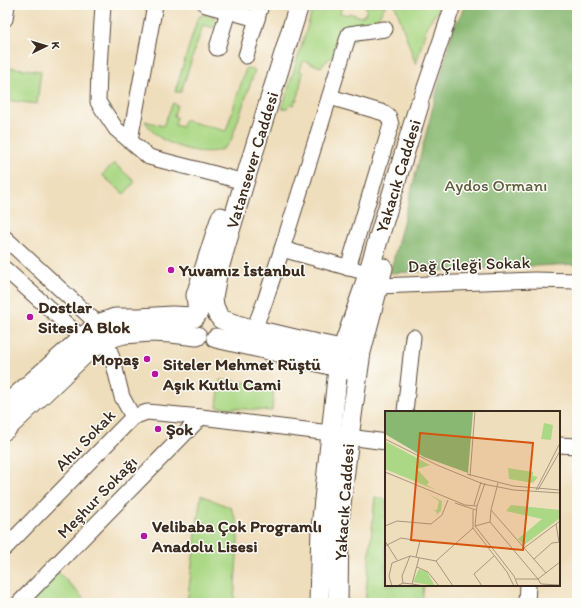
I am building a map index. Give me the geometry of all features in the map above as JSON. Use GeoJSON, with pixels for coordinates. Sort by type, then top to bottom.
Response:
{"type":"FeatureCollection","features":[{"type":"Feature","properties":{"kind":"main road","name":"Vatansever Caddesi"},"geometry":{"type":"LineString","coordinates":[[220,317],[215,309],[213,292],[238,181],[286,5]]}},
{"type":"Feature","properties":{"kind":"main road","name":"Vatansever Caddesi"},"geometry":{"type":"LineString","coordinates":[[196,315],[196,295],[238,181],[299,5]]}},
{"type":"Feature","properties":{"kind":"main road","name":"Yakacık Caddesi"},"geometry":{"type":"LineString","coordinates":[[338,603],[339,522],[349,437],[371,288],[419,105]]}},
{"type":"Feature","properties":{"kind":"main road","name":"Yakacık Caddesi"},"geometry":{"type":"LineString","coordinates":[[319,603],[321,528],[330,433],[340,358],[371,288]]}},
{"type":"Feature","properties":{"kind":"main road"},"geometry":{"type":"LineString","coordinates":[[5,430],[89,350],[102,332],[115,318],[196,315],[206,310],[215,312],[220,317],[234,325],[254,329],[340,358],[358,372]]}},
{"type":"Feature","properties":{"kind":"main road"},"geometry":{"type":"LineString","coordinates":[[196,315],[192,327],[197,336],[204,341],[212,340],[220,334],[222,324],[220,317]]}},
{"type":"Feature","properties":{"kind":"main road"},"geometry":{"type":"LineString","coordinates":[[5,406],[82,338],[102,332],[124,334],[151,332],[197,336]]}},
{"type":"Feature","properties":{"kind":"main road"},"geometry":{"type":"LineString","coordinates":[[216,338],[295,356],[340,358],[361,352]]}},
{"type":"Feature","properties":{"kind":"street"},"geometry":{"type":"LineString","coordinates":[[5,19],[7,5]]}},
{"type":"Feature","properties":{"kind":"street"},"geometry":{"type":"LineString","coordinates":[[103,5],[98,102],[116,129],[149,157],[238,181]]}},
{"type":"Feature","properties":{"kind":"street"},"geometry":{"type":"LineString","coordinates":[[130,140],[155,5]]}},
{"type":"Feature","properties":{"kind":"street"},"geometry":{"type":"LineString","coordinates":[[206,5],[259,12],[246,56]]}},
{"type":"Feature","properties":{"kind":"street"},"geometry":{"type":"LineString","coordinates":[[419,105],[453,5]]}},
{"type":"Feature","properties":{"kind":"street"},"geometry":{"type":"LineString","coordinates":[[217,48],[229,8]]}},
{"type":"Feature","properties":{"kind":"street"},"geometry":{"type":"LineString","coordinates":[[254,329],[282,249],[349,34],[385,29]]}},
{"type":"Feature","properties":{"kind":"street"},"geometry":{"type":"LineString","coordinates":[[282,249],[353,269],[391,125],[389,117],[384,113],[330,97]]}},
{"type":"Feature","properties":{"kind":"street"},"geometry":{"type":"LineString","coordinates":[[5,238],[102,332]]}},
{"type":"Feature","properties":{"kind":"street"},"geometry":{"type":"LineString","coordinates":[[5,269],[82,338]]}},
{"type":"Feature","properties":{"kind":"street","name":"Dağ Çileği Sokak"},"geometry":{"type":"LineString","coordinates":[[371,288],[534,280],[577,281]]}},
{"type":"Feature","properties":{"kind":"street","name":"Ahu Sokak"},"geometry":{"type":"LineString","coordinates":[[5,548],[133,417],[122,397],[113,361],[102,332]]}},
{"type":"Feature","properties":{"kind":"street"},"geometry":{"type":"LineString","coordinates":[[405,411],[413,337]]}},
{"type":"Feature","properties":{"kind":"street"},"geometry":{"type":"LineString","coordinates":[[133,417],[147,412],[201,417],[330,433],[385,442]]}},
{"type":"Feature","properties":{"kind":"street","name":"Meşhur Sokağı"},"geometry":{"type":"LineString","coordinates":[[19,603],[201,417]]}},
{"type":"Feature","properties":{"kind":"street"},"geometry":{"type":"LineString","coordinates":[[560,445],[577,446]]}},
{"type":"Feature","properties":{"kind":"street"},"geometry":{"type":"LineString","coordinates":[[527,603],[528,586]]}},
{"type":"Feature","properties":{"kind":"green space"},"geometry":{"type":"Polygon","coordinates":[[[314,5],[342,5],[340,13],[348,15],[349,13],[362,17],[365,15],[367,8],[365,7],[366,5],[386,5],[372,26],[324,63],[321,67],[303,61],[300,71],[303,73],[301,86],[297,100],[295,100],[294,105],[291,104],[287,108],[282,109],[314,5]]]}},
{"type":"Feature","properties":{"kind":"green space"},"geometry":{"type":"Polygon","coordinates":[[[395,5],[440,5],[437,12],[427,25],[416,65],[395,5]]]}},
{"type":"Feature","properties":{"kind":"green space","name":"Aydos Ormanı"},"geometry":{"type":"Polygon","coordinates":[[[465,5],[577,5],[577,264],[390,273],[452,33],[465,5]]]}},
{"type":"Feature","properties":{"kind":"green space"},"geometry":{"type":"Polygon","coordinates":[[[203,15],[214,18],[217,21],[216,26],[211,27],[203,25],[181,92],[175,92],[197,20],[203,15]]]}},
{"type":"Feature","properties":{"kind":"green space"},"geometry":{"type":"Polygon","coordinates":[[[5,67],[41,71],[37,104],[5,100],[5,67]]]}},
{"type":"Feature","properties":{"kind":"green space"},"geometry":{"type":"Polygon","coordinates":[[[246,68],[255,70],[231,141],[222,149],[202,152],[173,145],[152,131],[145,121],[163,126],[173,103],[177,105],[174,116],[177,117],[175,125],[182,127],[184,120],[226,131],[246,68]]]}},
{"type":"Feature","properties":{"kind":"green space"},"geometry":{"type":"Polygon","coordinates":[[[114,163],[135,182],[124,194],[102,175],[114,163]]]}},
{"type":"Feature","properties":{"kind":"green space"},"geometry":{"type":"Polygon","coordinates":[[[220,380],[274,385],[272,411],[217,407],[220,380]]]}},
{"type":"Feature","properties":{"kind":"green space"},"geometry":{"type":"Polygon","coordinates":[[[201,495],[231,508],[237,522],[238,539],[234,603],[187,603],[201,495]]]}},
{"type":"Feature","properties":{"kind":"green space"},"geometry":{"type":"Polygon","coordinates":[[[375,497],[385,499],[385,586],[424,586],[422,603],[365,603],[375,497]]]}},
{"type":"Feature","properties":{"kind":"green space"},"geometry":{"type":"Polygon","coordinates":[[[58,572],[88,603],[32,603],[58,572]]]}},
{"type":"Feature","properties":{"kind":"place","name":"Yuvamız İstanbul"},"geometry":{"type":"Point","coordinates":[171,270]}},
{"type":"Feature","properties":{"kind":"place","name":"Dostlar Sitesi A Blok"},"geometry":{"type":"Point","coordinates":[30,317]}},
{"type":"Feature","properties":{"kind":"place","name":"Mopaş"},"geometry":{"type":"Point","coordinates":[147,359]}},
{"type":"Feature","properties":{"kind":"place","name":"Siteler Mehmet Rüştü Aşık Kutlu Cami"},"geometry":{"type":"Point","coordinates":[155,374]}},
{"type":"Feature","properties":{"kind":"place","name":"Şok"},"geometry":{"type":"Point","coordinates":[158,429]}},
{"type":"Feature","properties":{"kind":"place","name":"Velibaba Çok Programlı Anadolu Lisesi"},"geometry":{"type":"Point","coordinates":[144,536]}}]}
